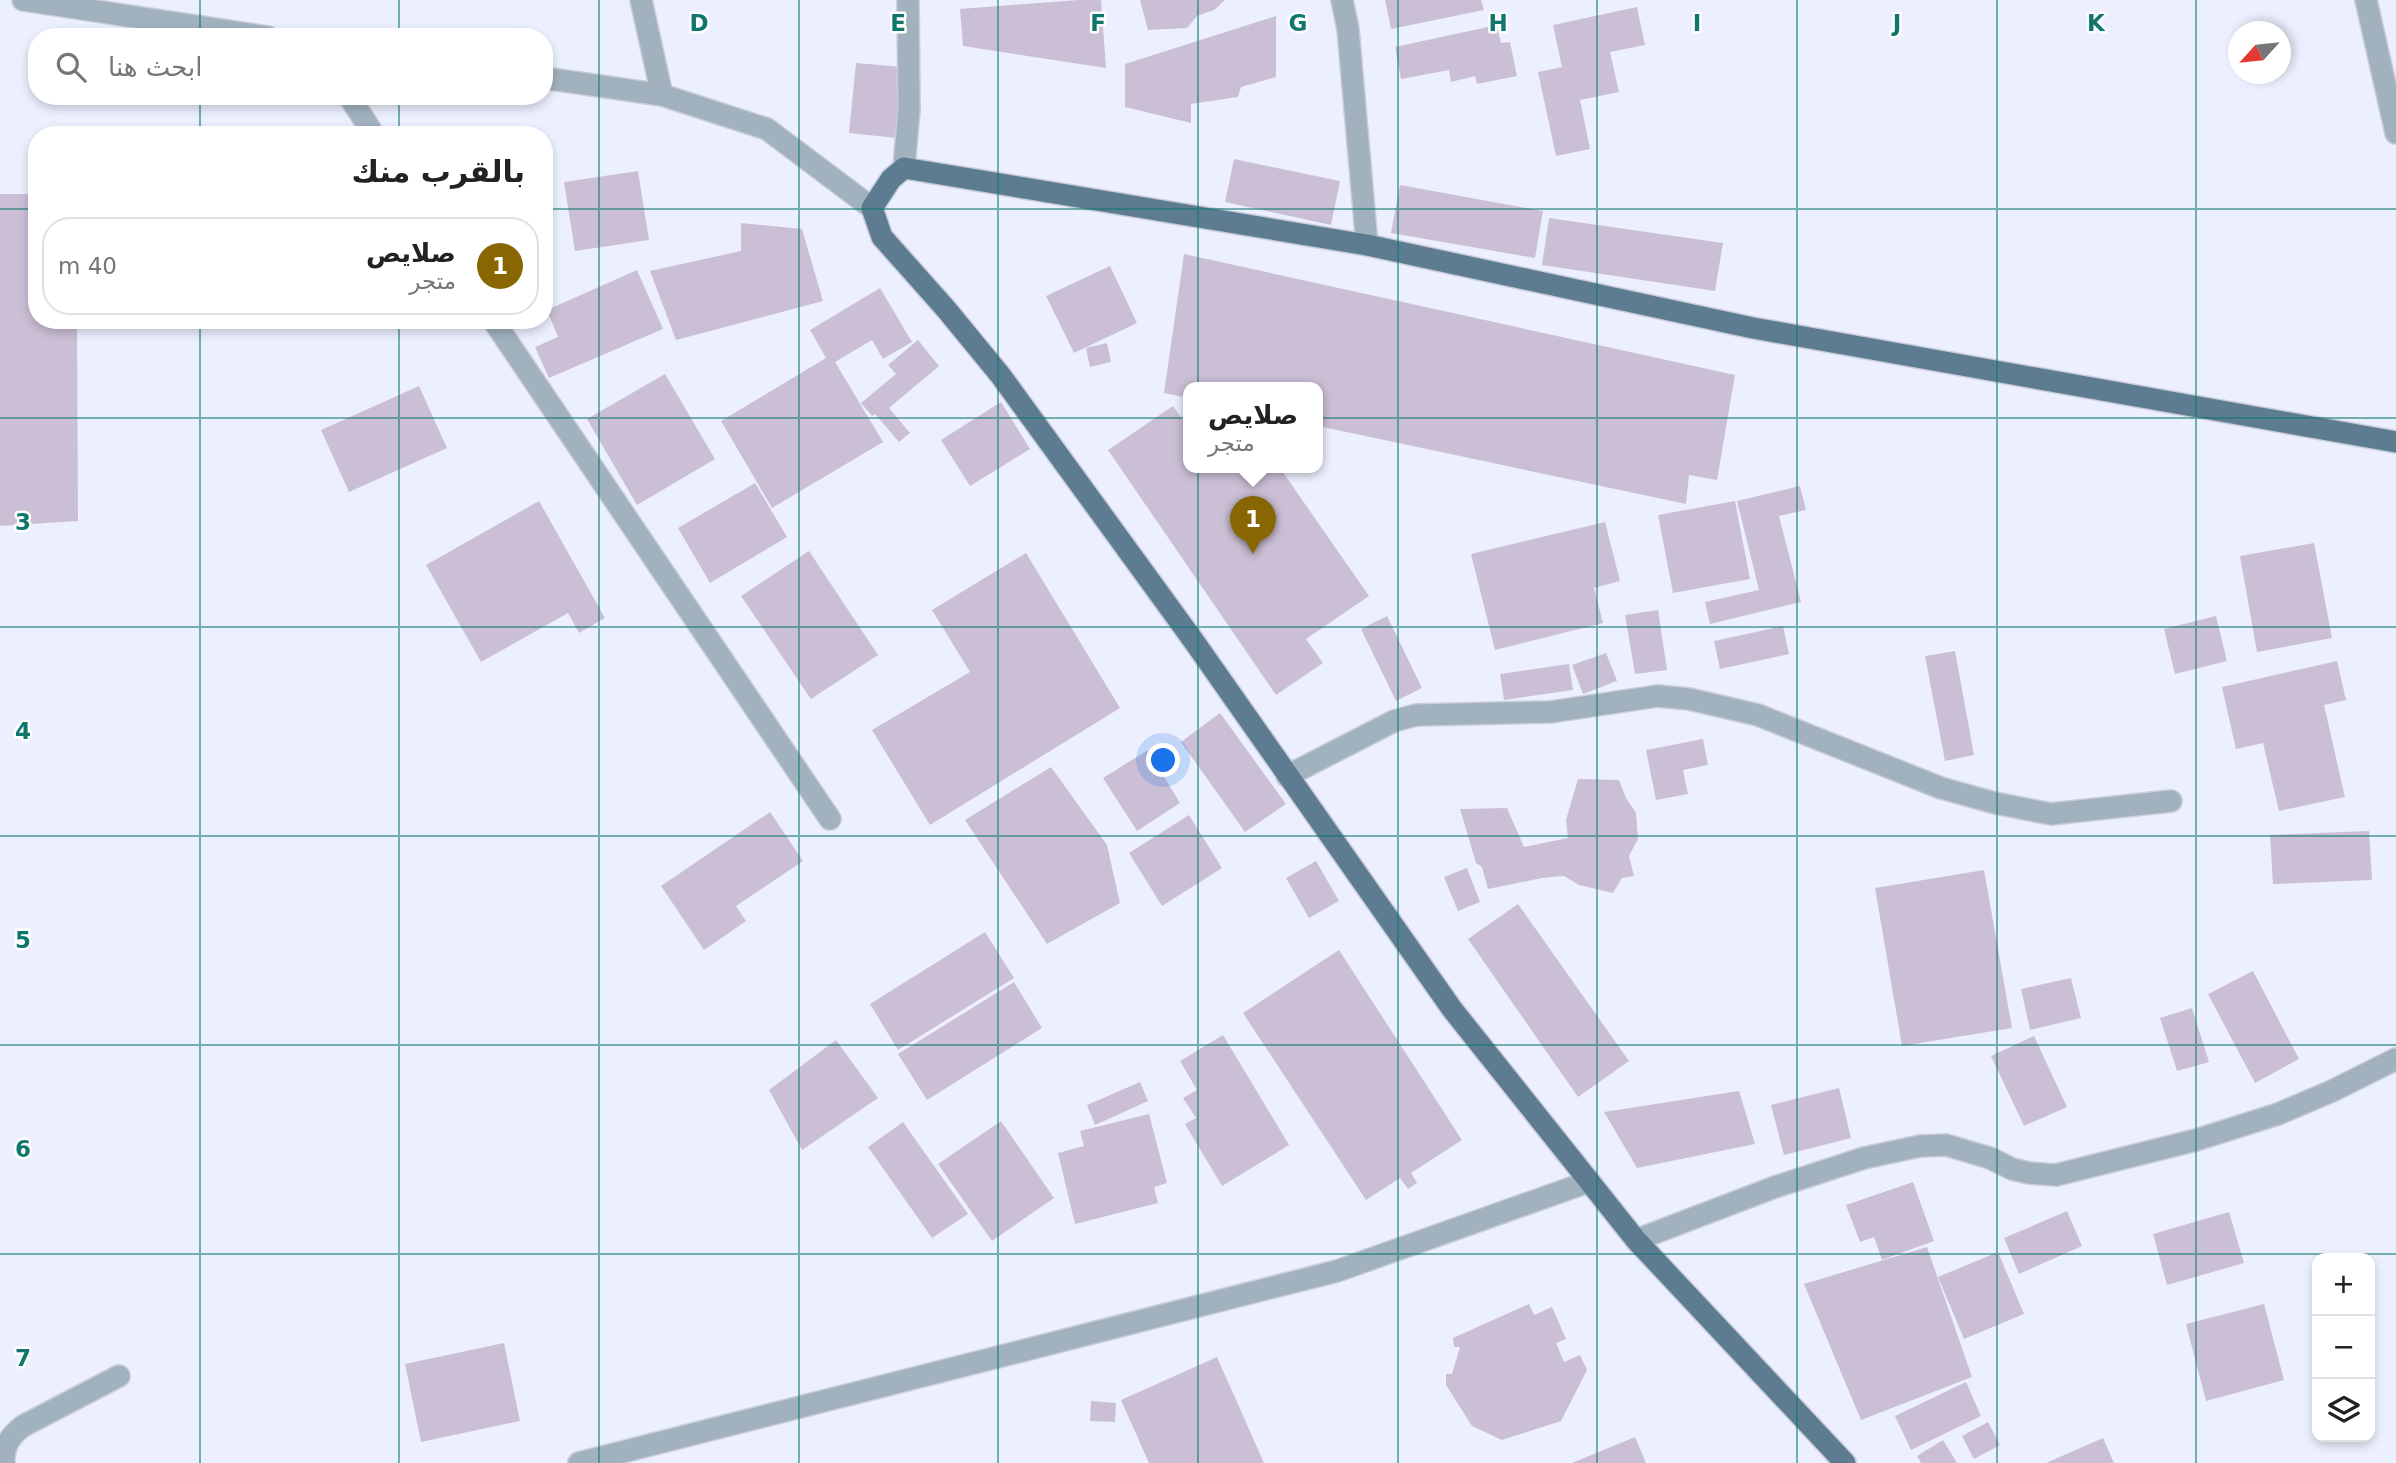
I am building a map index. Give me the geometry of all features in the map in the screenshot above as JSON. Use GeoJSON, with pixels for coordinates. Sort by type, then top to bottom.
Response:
{"type":"FeatureCollection","features":[{"type":"Feature","properties":{"kind":"main road"},"geometry":{"type":"LineString","coordinates":[[1845,1463],[1636,1240],[1452,1010],[1193,640],[1001,376],[946,309],[881,237],[872,208],[891,179],[904,168],[1367,245],[1753,328],[2396,442]]}},
{"type":"Feature","properties":{"kind":"street"},"geometry":{"type":"LineString","coordinates":[[23,0],[208,28]]}},
{"type":"Feature","properties":{"kind":"street"},"geometry":{"type":"LineString","coordinates":[[641,0],[662,96]]}},
{"type":"Feature","properties":{"kind":"street"},"geometry":{"type":"LineString","coordinates":[[904,168],[909,109],[908,0]]}},
{"type":"Feature","properties":{"kind":"street"},"geometry":{"type":"LineString","coordinates":[[1342,0],[1348,29],[1367,245]]}},
{"type":"Feature","properties":{"kind":"street"},"geometry":{"type":"LineString","coordinates":[[2366,0],[2396,133]]}},
{"type":"Feature","properties":{"kind":"street"},"geometry":{"type":"LineString","coordinates":[[553,79],[662,96],[766,129],[872,208]]}},
{"type":"Feature","properties":{"kind":"street"},"geometry":{"type":"LineString","coordinates":[[355,105],[368,126]]}},
{"type":"Feature","properties":{"kind":"street"},"geometry":{"type":"LineString","coordinates":[[499,329],[830,819]]}},
{"type":"Feature","properties":{"kind":"street"},"geometry":{"type":"LineString","coordinates":[[1287,776],[1394,720],[1416,715],[1550,712],[1658,696],[1689,699],[1758,715],[1941,788],[1995,803],[2051,814],[2171,801]]}},
{"type":"Feature","properties":{"kind":"street"},"geometry":{"type":"LineString","coordinates":[[1636,1240],[1775,1187],[1864,1158],[1920,1146],[1946,1145],[1990,1158],[2012,1169],[2056,1175],[2196,1140],[2278,1114],[2396,1059]]}},
{"type":"Feature","properties":{"kind":"street"},"geometry":{"type":"LineString","coordinates":[[579,1463],[1337,1271],[1588,1182]]}},
{"type":"Feature","properties":{"kind":"street"},"geometry":{"type":"LineString","coordinates":[[4,1463],[3,1454],[13,1433],[119,1376]]}},
{"type":"Feature","properties":{"kind":"building"},"geometry":{"type":"Polygon","coordinates":[[[1101,0],[1106,68],[963,46],[960,9],[1101,0]]]}},
{"type":"Feature","properties":{"kind":"building"},"geometry":{"type":"Polygon","coordinates":[[[1140,0],[1225,0],[1214,10],[1197,16],[1187,28],[1148,30],[1140,0]]]}},
{"type":"Feature","properties":{"kind":"building"},"geometry":{"type":"Polygon","coordinates":[[[1385,0],[1481,0],[1484,10],[1391,29],[1385,0]]]}},
{"type":"Feature","properties":{"kind":"building"},"geometry":{"type":"Polygon","coordinates":[[[1637,7],[1645,45],[1610,52],[1619,92],[1580,100],[1590,149],[1556,156],[1538,72],[1562,67],[1553,25],[1637,7]]]}},
{"type":"Feature","properties":{"kind":"building"},"geometry":{"type":"Polygon","coordinates":[[[1276,16],[1276,77],[1241,87],[1238,97],[1191,104],[1191,123],[1125,107],[1125,64],[1276,16]]]}},
{"type":"Feature","properties":{"kind":"building"},"geometry":{"type":"Polygon","coordinates":[[[1497,25],[1501,43],[1510,42],[1517,76],[1477,84],[1475,76],[1451,82],[1449,70],[1401,79],[1395,47],[1497,25]]]}},
{"type":"Feature","properties":{"kind":"building"},"geometry":{"type":"Polygon","coordinates":[[[856,63],[903,67],[896,138],[849,133],[856,63]]]}},
{"type":"Feature","properties":{"kind":"building"},"geometry":{"type":"Polygon","coordinates":[[[1234,159],[1340,181],[1331,225],[1225,202],[1234,159]]]}},
{"type":"Feature","properties":{"kind":"building"},"geometry":{"type":"Polygon","coordinates":[[[638,171],[649,240],[575,251],[564,182],[638,171]]]}},
{"type":"Feature","properties":{"kind":"building"},"geometry":{"type":"Polygon","coordinates":[[[1400,185],[1543,211],[1535,258],[1391,233],[1400,185]]]}},
{"type":"Feature","properties":{"kind":"building"},"geometry":{"type":"Polygon","coordinates":[[[0,194],[28,194],[28,329],[77,329],[78,521],[0,526],[0,194]]]}},
{"type":"Feature","properties":{"kind":"building"},"geometry":{"type":"Polygon","coordinates":[[[1549,218],[1723,243],[1715,291],[1542,265],[1549,218]]]}},
{"type":"Feature","properties":{"kind":"building"},"geometry":{"type":"Polygon","coordinates":[[[741,223],[802,229],[823,301],[676,340],[650,271],[741,251],[741,223]]]}},
{"type":"Feature","properties":{"kind":"building"},"geometry":{"type":"Polygon","coordinates":[[[1184,254],[1735,375],[1717,480],[1689,475],[1686,504],[1323,427],[1323,382],[1183,382],[1183,397],[1164,393],[1184,254]]]}},
{"type":"Feature","properties":{"kind":"building"},"geometry":{"type":"Polygon","coordinates":[[[1110,266],[1137,323],[1074,353],[1046,296],[1110,266]]]}},
{"type":"Feature","properties":{"kind":"building"},"geometry":{"type":"Polygon","coordinates":[[[637,270],[663,329],[549,378],[535,347],[558,337],[553,325],[553,307],[637,270]]]}},
{"type":"Feature","properties":{"kind":"building"},"geometry":{"type":"Polygon","coordinates":[[[880,288],[912,342],[883,359],[872,340],[835,362],[883,442],[772,508],[721,421],[826,358],[810,330],[880,288]]]}},
{"type":"Feature","properties":{"kind":"building"},"geometry":{"type":"Polygon","coordinates":[[[918,340],[939,366],[889,408],[910,433],[899,442],[875,414],[872,416],[861,403],[896,374],[888,365],[918,340]]]}},
{"type":"Feature","properties":{"kind":"building"},"geometry":{"type":"Polygon","coordinates":[[[1107,343],[1111,362],[1090,367],[1086,348],[1107,343]]]}},
{"type":"Feature","properties":{"kind":"building"},"geometry":{"type":"Polygon","coordinates":[[[665,374],[715,459],[637,505],[587,419],[665,374]]]}},
{"type":"Feature","properties":{"kind":"building"},"geometry":{"type":"Polygon","coordinates":[[[419,386],[447,448],[349,492],[321,430],[419,386]]]}},
{"type":"Feature","properties":{"kind":"building"},"geometry":{"type":"Polygon","coordinates":[[[1001,402],[1030,449],[970,486],[941,440],[1001,402]]]}},
{"type":"Feature","properties":{"kind":"building"},"geometry":{"type":"Polygon","coordinates":[[[1173,406],[1183,421],[1183,473],[1283,473],[1369,596],[1306,639],[1323,663],[1276,695],[1108,450],[1173,406]]]}},
{"type":"Feature","properties":{"kind":"building"},"geometry":{"type":"Polygon","coordinates":[[[755,483],[787,537],[710,583],[678,528],[755,483]]]}},
{"type":"Feature","properties":{"kind":"building"},"geometry":{"type":"Polygon","coordinates":[[[1800,486],[1806,510],[1779,516],[1801,602],[1710,624],[1705,602],[1759,590],[1737,501],[1800,486]]]}},
{"type":"Feature","properties":{"kind":"building"},"geometry":{"type":"Polygon","coordinates":[[[539,501],[605,618],[579,633],[568,613],[481,662],[426,565],[539,501]]]}},
{"type":"Feature","properties":{"kind":"building"},"geometry":{"type":"Polygon","coordinates":[[[1735,501],[1750,579],[1673,593],[1658,515],[1735,501]]]}},
{"type":"Feature","properties":{"kind":"building"},"geometry":{"type":"Polygon","coordinates":[[[1605,522],[1620,581],[1594,588],[1603,623],[1495,650],[1471,554],[1605,522]]]}},
{"type":"Feature","properties":{"kind":"building"},"geometry":{"type":"Polygon","coordinates":[[[2314,543],[2332,638],[2257,652],[2240,556],[2314,543]]]}},
{"type":"Feature","properties":{"kind":"building"},"geometry":{"type":"Polygon","coordinates":[[[809,551],[878,655],[811,699],[741,596],[809,551]]]}},
{"type":"Feature","properties":{"kind":"building"},"geometry":{"type":"Polygon","coordinates":[[[1026,553],[1120,708],[930,825],[872,730],[970,672],[932,610],[1026,553]]]}},
{"type":"Feature","properties":{"kind":"building"},"geometry":{"type":"Polygon","coordinates":[[[1658,610],[1667,670],[1635,674],[1625,615],[1658,610]]]}},
{"type":"Feature","properties":{"kind":"building"},"geometry":{"type":"Polygon","coordinates":[[[1387,616],[1422,688],[1396,701],[1361,629],[1387,616]]]}},
{"type":"Feature","properties":{"kind":"building"},"geometry":{"type":"Polygon","coordinates":[[[2216,616],[2227,661],[2175,674],[2164,629],[2216,616]]]}},
{"type":"Feature","properties":{"kind":"building"},"geometry":{"type":"Polygon","coordinates":[[[1783,626],[1789,654],[1720,669],[1714,641],[1783,626]]]}},
{"type":"Feature","properties":{"kind":"building"},"geometry":{"type":"Polygon","coordinates":[[[1955,651],[1974,755],[1945,761],[1925,656],[1955,651]]]}},
{"type":"Feature","properties":{"kind":"building"},"geometry":{"type":"Polygon","coordinates":[[[1606,653],[1617,681],[1583,694],[1572,665],[1606,653]]]}},
{"type":"Feature","properties":{"kind":"building"},"geometry":{"type":"Polygon","coordinates":[[[2337,661],[2346,700],[2324,705],[2345,797],[2279,811],[2263,743],[2236,749],[2222,687],[2337,661]]]}},
{"type":"Feature","properties":{"kind":"building"},"geometry":{"type":"Polygon","coordinates":[[[1569,664],[1573,690],[1504,700],[1500,674],[1569,664]]]}},
{"type":"Feature","properties":{"kind":"building"},"geometry":{"type":"Polygon","coordinates":[[[1220,713],[1286,804],[1245,832],[1181,742],[1220,713]]]}},
{"type":"Feature","properties":{"kind":"building"},"geometry":{"type":"Polygon","coordinates":[[[1703,739],[1708,765],[1683,770],[1688,794],[1656,800],[1646,750],[1703,739]]]}},
{"type":"Feature","properties":{"kind":"building"},"geometry":{"type":"Polygon","coordinates":[[[1148,750],[1180,803],[1137,831],[1103,778],[1148,750]]]}},
{"type":"Feature","properties":{"kind":"building"},"geometry":{"type":"Polygon","coordinates":[[[1051,767],[1107,845],[1120,903],[1047,944],[965,820],[1051,767]]]}},
{"type":"Feature","properties":{"kind":"building"},"geometry":{"type":"Polygon","coordinates":[[[1578,779],[1619,780],[1636,813],[1638,839],[1629,856],[1634,876],[1622,878],[1613,893],[1579,885],[1564,876],[1488,889],[1482,867],[1476,863],[1460,809],[1507,808],[1524,847],[1568,838],[1566,820],[1578,779]]]}},
{"type":"Feature","properties":{"kind":"building"},"geometry":{"type":"Polygon","coordinates":[[[770,812],[803,861],[736,906],[746,921],[704,950],[661,886],[770,812]]]}},
{"type":"Feature","properties":{"kind":"building"},"geometry":{"type":"Polygon","coordinates":[[[1189,815],[1222,868],[1162,906],[1129,853],[1189,815]]]}},
{"type":"Feature","properties":{"kind":"building"},"geometry":{"type":"Polygon","coordinates":[[[2369,831],[2372,880],[2273,884],[2270,835],[2369,831]]]}},
{"type":"Feature","properties":{"kind":"building"},"geometry":{"type":"Polygon","coordinates":[[[1316,861],[1339,901],[1309,918],[1286,878],[1316,861]]]}},
{"type":"Feature","properties":{"kind":"building"},"geometry":{"type":"Polygon","coordinates":[[[1467,868],[1480,902],[1458,911],[1444,877],[1467,868]]]}},
{"type":"Feature","properties":{"kind":"building"},"geometry":{"type":"Polygon","coordinates":[[[1984,870],[2012,1028],[1902,1046],[1875,888],[1984,870]]]}},
{"type":"Feature","properties":{"kind":"building"},"geometry":{"type":"Polygon","coordinates":[[[1518,904],[1629,1061],[1578,1097],[1468,939],[1518,904]]]}},
{"type":"Feature","properties":{"kind":"building"},"geometry":{"type":"Polygon","coordinates":[[[985,932],[1014,978],[898,1050],[870,1004],[985,932]]]}},
{"type":"Feature","properties":{"kind":"building"},"geometry":{"type":"Polygon","coordinates":[[[1339,950],[1462,1140],[1411,1173],[1417,1183],[1408,1189],[1400,1178],[1366,1200],[1243,1013],[1339,950]]]}},
{"type":"Feature","properties":{"kind":"building"},"geometry":{"type":"Polygon","coordinates":[[[2253,971],[2299,1059],[2255,1083],[2208,994],[2253,971]]]}},
{"type":"Feature","properties":{"kind":"building"},"geometry":{"type":"Polygon","coordinates":[[[2071,978],[2081,1018],[2030,1030],[2021,989],[2071,978]]]}},
{"type":"Feature","properties":{"kind":"building"},"geometry":{"type":"Polygon","coordinates":[[[1014,982],[1042,1028],[927,1100],[898,1054],[1014,982]]]}},
{"type":"Feature","properties":{"kind":"building"},"geometry":{"type":"Polygon","coordinates":[[[2192,1008],[2209,1062],[2177,1071],[2160,1018],[2192,1008]]]}},
{"type":"Feature","properties":{"kind":"building"},"geometry":{"type":"Polygon","coordinates":[[[1223,1035],[1289,1145],[1222,1186],[1185,1124],[1196,1118],[1183,1098],[1197,1090],[1180,1061],[1223,1035]]]}},
{"type":"Feature","properties":{"kind":"building"},"geometry":{"type":"Polygon","coordinates":[[[2034,1036],[2067,1107],[2024,1126],[1991,1056],[2034,1036]]]}},
{"type":"Feature","properties":{"kind":"building"},"geometry":{"type":"Polygon","coordinates":[[[836,1040],[878,1098],[802,1150],[769,1090],[836,1040]]]}},
{"type":"Feature","properties":{"kind":"building"},"geometry":{"type":"Polygon","coordinates":[[[1140,1082],[1148,1101],[1095,1125],[1087,1105],[1140,1082]]]}},
{"type":"Feature","properties":{"kind":"building"},"geometry":{"type":"Polygon","coordinates":[[[1839,1088],[1851,1138],[1784,1155],[1771,1105],[1839,1088]]]}},
{"type":"Feature","properties":{"kind":"building"},"geometry":{"type":"Polygon","coordinates":[[[1739,1091],[1755,1144],[1637,1168],[1604,1112],[1739,1091]]]}},
{"type":"Feature","properties":{"kind":"building"},"geometry":{"type":"Polygon","coordinates":[[[1149,1114],[1167,1183],[1154,1187],[1158,1203],[1075,1224],[1058,1153],[1084,1146],[1080,1131],[1149,1114]]]}},
{"type":"Feature","properties":{"kind":"building"},"geometry":{"type":"Polygon","coordinates":[[[1001,1121],[1054,1198],[992,1241],[938,1164],[1001,1121]]]}},
{"type":"Feature","properties":{"kind":"building"},"geometry":{"type":"Polygon","coordinates":[[[903,1122],[968,1214],[932,1238],[868,1147],[903,1122]]]}},
{"type":"Feature","properties":{"kind":"building"},"geometry":{"type":"Polygon","coordinates":[[[1913,1182],[1934,1241],[1882,1260],[1874,1237],[1860,1242],[1846,1205],[1913,1182]]]}},
{"type":"Feature","properties":{"kind":"building"},"geometry":{"type":"Polygon","coordinates":[[[2067,1211],[2082,1246],[2019,1274],[2004,1238],[2067,1211]]]}},
{"type":"Feature","properties":{"kind":"building"},"geometry":{"type":"Polygon","coordinates":[[[2229,1212],[2244,1263],[2167,1285],[2153,1234],[2229,1212]]]}},
{"type":"Feature","properties":{"kind":"building"},"geometry":{"type":"Polygon","coordinates":[[[1927,1247],[1972,1377],[1861,1420],[1804,1284],[1927,1247]]]}},
{"type":"Feature","properties":{"kind":"building"},"geometry":{"type":"Polygon","coordinates":[[[1998,1252],[2024,1314],[1964,1339],[1938,1277],[1998,1252]]]}},
{"type":"Feature","properties":{"kind":"building"},"geometry":{"type":"Polygon","coordinates":[[[1529,1304],[1534,1315],[1552,1307],[1566,1339],[1556,1343],[1564,1362],[1580,1355],[1587,1370],[1561,1421],[1502,1440],[1472,1426],[1446,1385],[1446,1374],[1452,1374],[1460,1347],[1454,1347],[1453,1338],[1529,1304]]]}},
{"type":"Feature","properties":{"kind":"building"},"geometry":{"type":"Polygon","coordinates":[[[2264,1304],[2284,1380],[2206,1401],[2186,1324],[2264,1304]]]}},
{"type":"Feature","properties":{"kind":"building"},"geometry":{"type":"Polygon","coordinates":[[[504,1343],[520,1421],[421,1442],[405,1364],[504,1343]]]}},
{"type":"Feature","properties":{"kind":"building"},"geometry":{"type":"Polygon","coordinates":[[[1217,1357],[1264,1463],[1149,1463],[1121,1400],[1217,1357]]]}},
{"type":"Feature","properties":{"kind":"building"},"geometry":{"type":"Polygon","coordinates":[[[1966,1382],[1981,1416],[1911,1450],[1895,1416],[1966,1382]]]}},
{"type":"Feature","properties":{"kind":"building"},"geometry":{"type":"Polygon","coordinates":[[[1091,1401],[1116,1403],[1115,1422],[1090,1421],[1091,1401]]]}},
{"type":"Feature","properties":{"kind":"building"},"geometry":{"type":"Polygon","coordinates":[[[1988,1422],[2000,1445],[1974,1459],[1962,1436],[1988,1422]]]}},
{"type":"Feature","properties":{"kind":"building"},"geometry":{"type":"Polygon","coordinates":[[[1635,1437],[1646,1463],[1572,1463],[1635,1437]]]}},
{"type":"Feature","properties":{"kind":"building"},"geometry":{"type":"Polygon","coordinates":[[[2103,1438],[2114,1463],[2046,1463],[2103,1438]]]}},
{"type":"Feature","properties":{"kind":"building"},"geometry":{"type":"Polygon","coordinates":[[[1943,1440],[1957,1463],[1921,1463],[1917,1456],[1943,1440]]]}},
{"type":"Feature","properties":{"kind":"place","name":"صلايص"},"geometry":{"type":"Point","coordinates":[1253,554]}}]}
